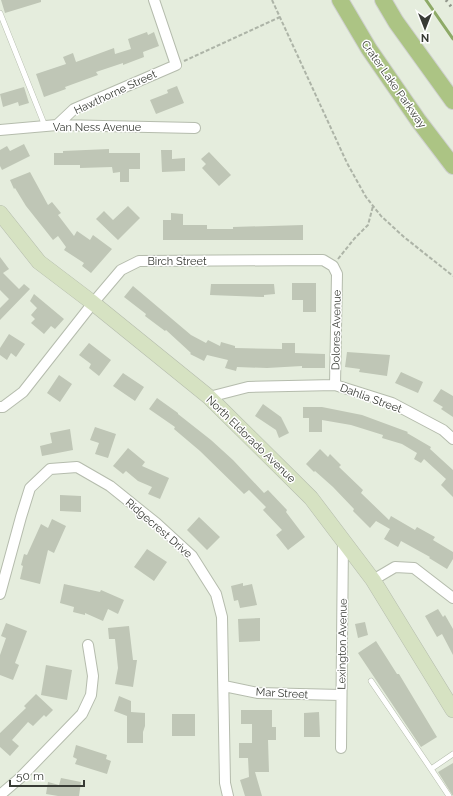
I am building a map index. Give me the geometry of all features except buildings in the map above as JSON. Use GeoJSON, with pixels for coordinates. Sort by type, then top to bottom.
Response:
{"type":"FeatureCollection","features":[{"type":"Feature","properties":{"kind":"main road","name":"Crater Lake Parkway"},"geometry":{"type":"LineString","coordinates":[[340,0],[369,49],[418,120],[453,166]]}},
{"type":"Feature","properties":{"kind":"main road"},"geometry":{"type":"LineString","coordinates":[[383,0],[396,22],[453,101]]}},
{"type":"Feature","properties":{"kind":"street"},"geometry":{"type":"LineString","coordinates":[[154,0],[176,65]]}},
{"type":"Feature","properties":{"kind":"street","name":"Hawthorne Street"},"geometry":{"type":"LineString","coordinates":[[57,125],[74,109],[176,65]]}},
{"type":"Feature","properties":{"kind":"street","name":"Van Ness Avenue"},"geometry":{"type":"LineString","coordinates":[[0,130],[57,125],[195,128]]}},
{"type":"Feature","properties":{"kind":"street","name":"North Eldorado Avenue"},"geometry":{"type":"LineString","coordinates":[[0,212],[38,262],[93,303],[209,397],[311,498],[373,580],[453,710]]}},
{"type":"Feature","properties":{"kind":"street","name":"Birch Street"},"geometry":{"type":"LineString","coordinates":[[1,407],[23,392],[121,270],[139,261],[323,260],[335,270]]}},
{"type":"Feature","properties":{"kind":"street","name":"Dolores Avenue"},"geometry":{"type":"LineString","coordinates":[[335,270],[335,385]]}},
{"type":"Feature","properties":{"kind":"street","name":"Dahlia Street"},"geometry":{"type":"LineString","coordinates":[[209,397],[248,387],[335,385],[392,403],[443,430],[453,439]]}},
{"type":"Feature","properties":{"kind":"street","name":"Ridgecrest Drive"},"geometry":{"type":"LineString","coordinates":[[0,594],[30,488],[50,469],[77,467],[110,486],[156,524],[192,556],[216,594],[222,617],[225,783],[228,796]]}},
{"type":"Feature","properties":{"kind":"street","name":"Lexington Avenue"},"geometry":{"type":"LineString","coordinates":[[341,748],[343,540]]}},
{"type":"Feature","properties":{"kind":"street"},"geometry":{"type":"LineString","coordinates":[[373,580],[394,567],[414,568],[453,598]]}},
{"type":"Feature","properties":{"kind":"street"},"geometry":{"type":"LineString","coordinates":[[0,795],[20,778],[82,714],[91,695],[93,676],[88,645]]}},
{"type":"Feature","properties":{"kind":"street","name":"Mar Street"},"geometry":{"type":"LineString","coordinates":[[224,686],[258,693],[341,695]]}},
{"type":"Feature","properties":{"kind":"lane"},"geometry":{"type":"LineString","coordinates":[[0,13],[45,126]]}},
{"type":"Feature","properties":{"kind":"lane"},"geometry":{"type":"LineString","coordinates":[[371,681],[449,796]]}},
{"type":"Feature","properties":{"kind":"lane"},"geometry":{"type":"LineString","coordinates":[[431,769],[453,754]]}},
{"type":"Feature","properties":{"kind":"path"},"geometry":{"type":"LineString","coordinates":[[272,0],[347,163],[366,197],[381,216],[404,237],[453,276]]}},
{"type":"Feature","properties":{"kind":"path"},"geometry":{"type":"LineString","coordinates":[[176,65],[280,17]]}},
{"type":"Feature","properties":{"kind":"path"},"geometry":{"type":"LineString","coordinates":[[335,270],[354,238],[368,225],[373,206]]}},
{"type":"Feature","properties":{"kind":"waterway"},"geometry":{"type":"LineString","coordinates":[[426,0],[453,39]]}},
{"type":"Feature","properties":{"kind":"railway"},"geometry":{"type":"LineString","coordinates":[[446,0],[453,9]]}}]}
